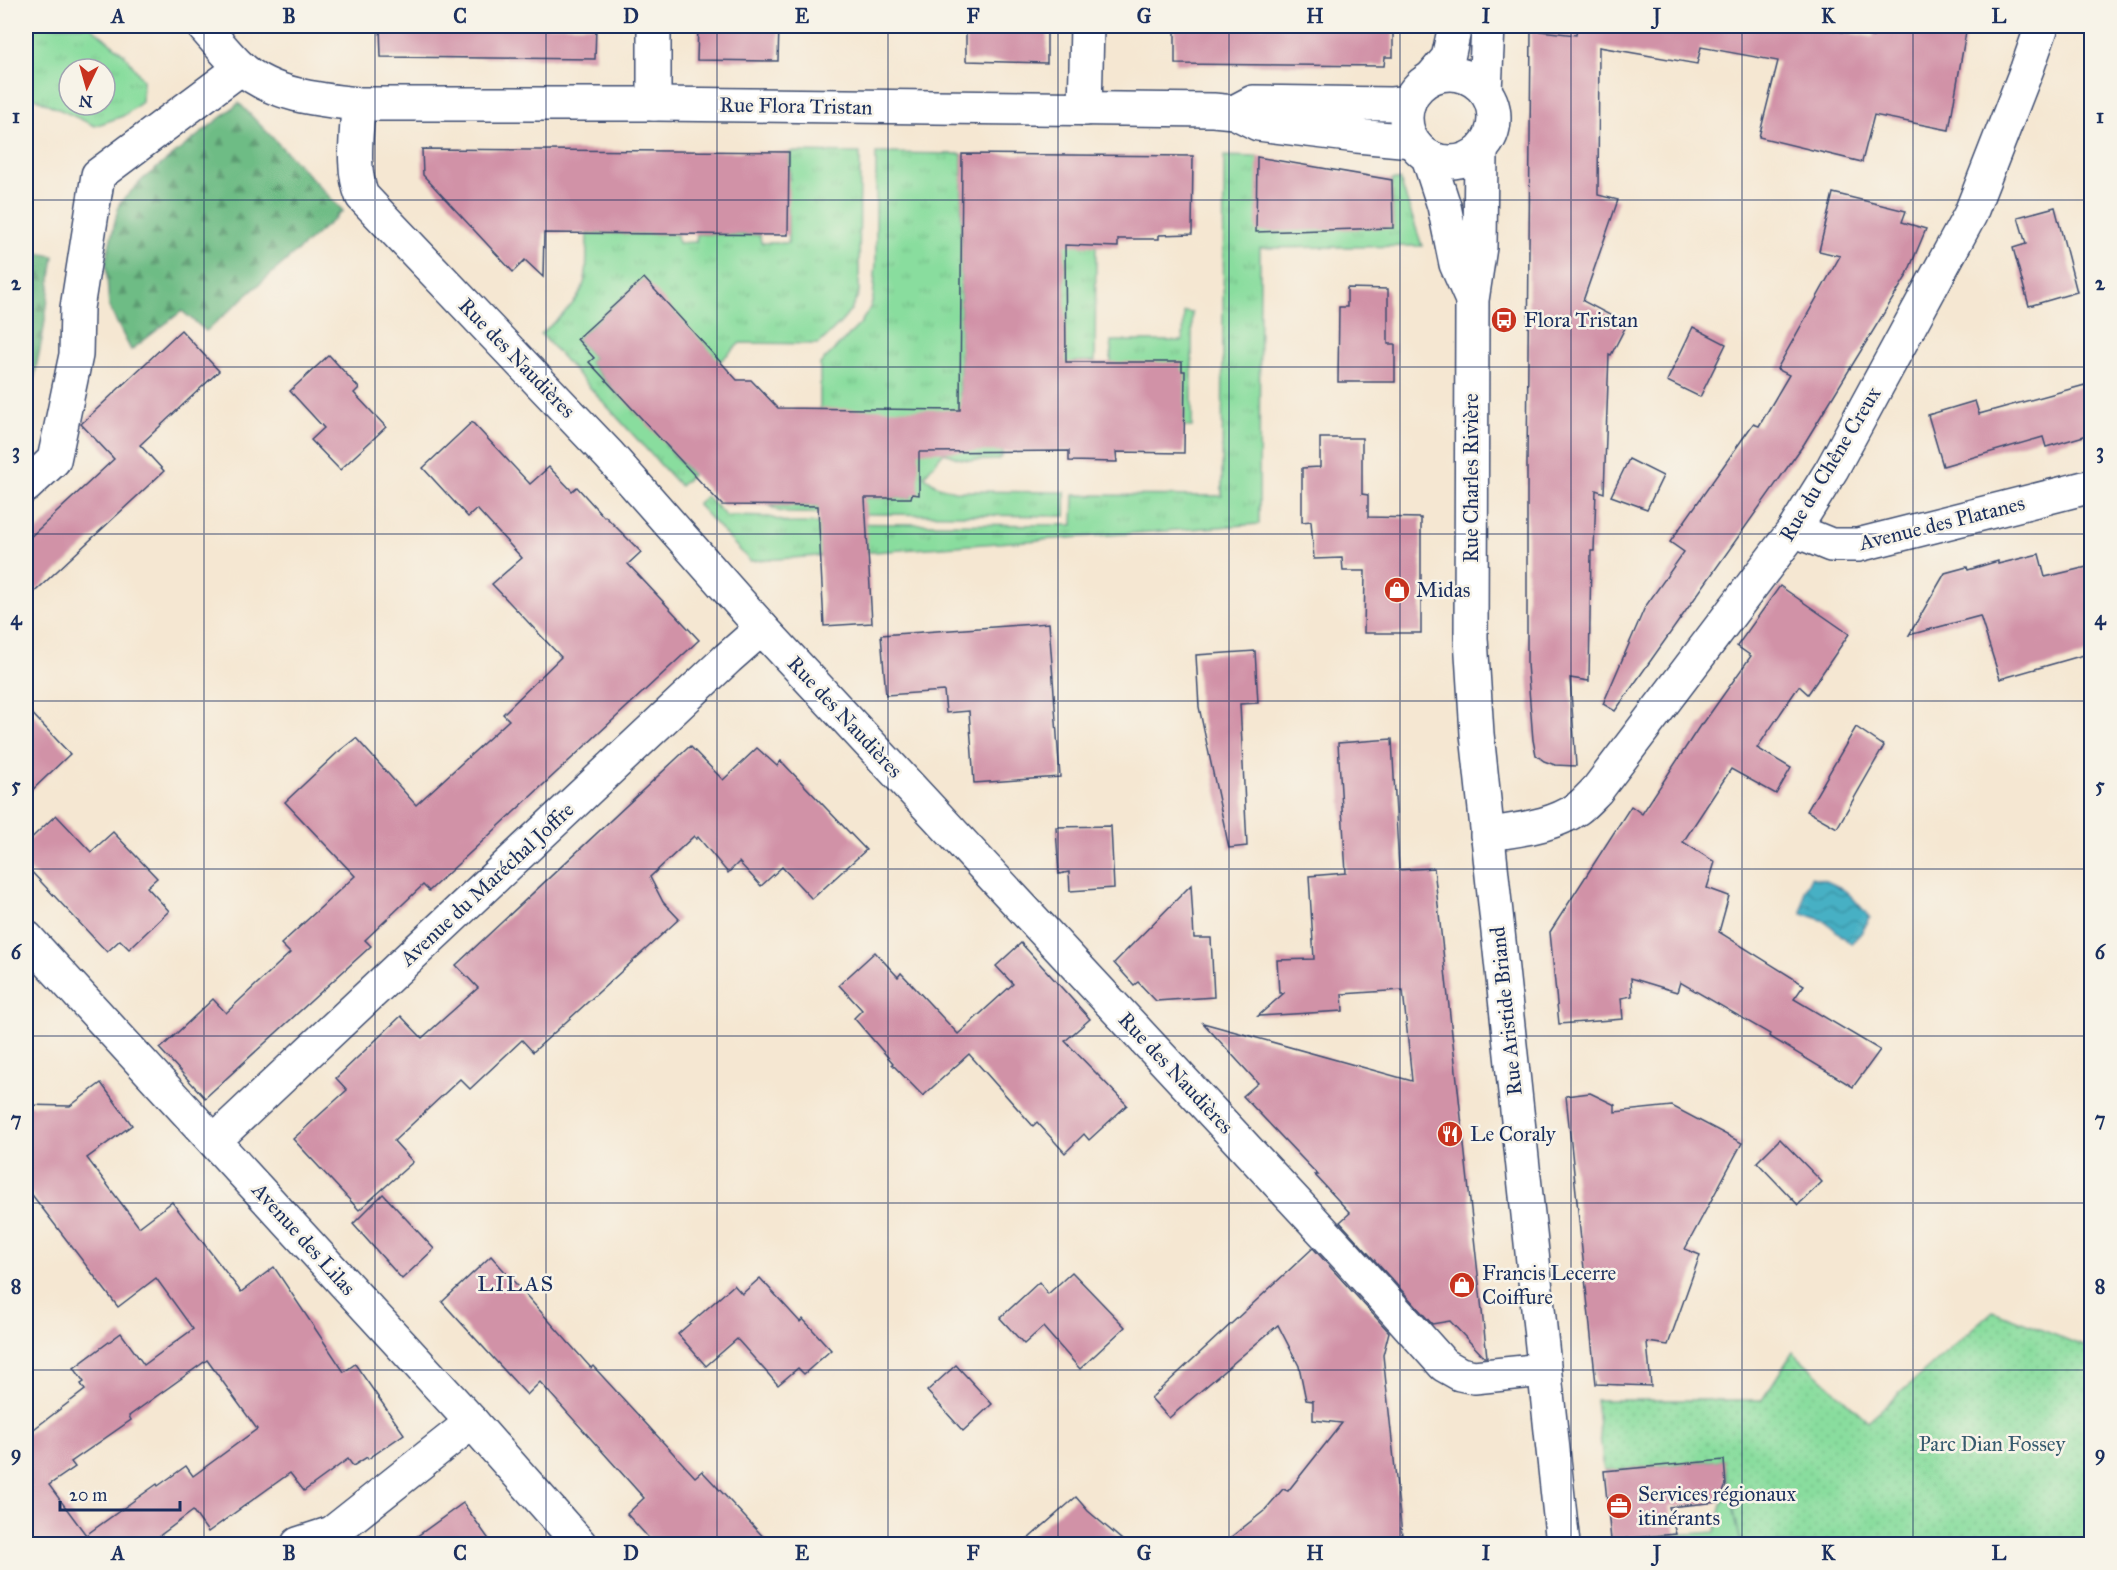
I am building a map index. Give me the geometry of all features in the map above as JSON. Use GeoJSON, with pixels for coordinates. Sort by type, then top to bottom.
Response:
{"type":"FeatureCollection","features":[{"type":"Feature","properties":{"kind":"street"},"geometry":{"type":"LineString","coordinates":[[203,26],[241,68],[263,83],[315,99],[358,104]]}},
{"type":"Feature","properties":{"kind":"street"},"geometry":{"type":"LineString","coordinates":[[654,26],[654,104]]}},
{"type":"Feature","properties":{"kind":"street"},"geometry":{"type":"LineString","coordinates":[[1085,109],[1087,26]]}},
{"type":"Feature","properties":{"kind":"street"},"geometry":{"type":"LineString","coordinates":[[1409,102],[1414,92],[1431,78],[1448,58],[1455,26]]}},
{"type":"Feature","properties":{"kind":"street","name":"Rue Charles Rivière"},"geometry":{"type":"LineString","coordinates":[[1487,835],[1471,638],[1472,300],[1480,248],[1481,151],[1489,140],[1495,115],[1492,102],[1485,91],[1488,26]]}},
{"type":"Feature","properties":{"kind":"street","name":"Rue du Chêne Creux"},"geometry":{"type":"LineString","coordinates":[[1487,835],[1561,819],[1579,808],[1597,790],[1794,530],[1832,469],[1970,216],[2042,26]]}},
{"type":"Feature","properties":{"kind":"street"},"geometry":{"type":"LineString","coordinates":[[26,486],[54,460],[76,354],[77,308],[98,175],[241,68]]}},
{"type":"Feature","properties":{"kind":"street"},"geometry":{"type":"LineString","coordinates":[[1431,78],[1446,74],[1460,75],[1474,81],[1485,91]]}},
{"type":"Feature","properties":{"kind":"street","name":"Rue Flora Tristan"},"geometry":{"type":"LineString","coordinates":[[1234,112],[1253,102],[1392,104],[1409,102]]}},
{"type":"Feature","properties":{"kind":"street","name":"Rue Charles Rivière"},"geometry":{"type":"LineString","coordinates":[[1409,102],[1406,115],[1407,128],[1420,149],[1444,206],[1456,264],[1472,300]]}},
{"type":"Feature","properties":{"kind":"street","name":"Rue Flora Tristan"},"geometry":{"type":"LineString","coordinates":[[358,104],[654,104],[1155,109],[1234,112],[1258,124],[1360,137],[1420,149]]}},
{"type":"Feature","properties":{"kind":"street","name":"Rue des Naudières"},"geometry":{"type":"LineString","coordinates":[[358,104],[357,183],[362,196],[609,455],[762,628],[1346,1256],[1443,1365],[1460,1374],[1474,1377],[1544,1370]]}},
{"type":"Feature","properties":{"kind":"street"},"geometry":{"type":"LineString","coordinates":[[1420,149],[1441,162],[1455,162],[1481,151]]}},
{"type":"Feature","properties":{"kind":"street","name":"Avenue des Platanes"},"geometry":{"type":"LineString","coordinates":[[1794,530],[1831,545],[1858,545],[2091,486]]}},
{"type":"Feature","properties":{"kind":"street","name":"Avenue du Maréchal Joffre"},"geometry":{"type":"LineString","coordinates":[[214,1141],[762,628]]}},
{"type":"Feature","properties":{"kind":"street","name":"Rue Aristide Briand"},"geometry":{"type":"LineString","coordinates":[[1487,835],[1563,1545]]}},
{"type":"Feature","properties":{"kind":"street","name":"Avenue des Lilas"},"geometry":{"type":"LineString","coordinates":[[26,937],[472,1422],[580,1545]]}},
{"type":"Feature","properties":{"kind":"street"},"geometry":{"type":"LineString","coordinates":[[298,1545],[332,1533],[472,1422]]}},
{"type":"Feature","properties":{"kind":"green space"},"geometry":{"type":"Polygon","coordinates":[[[26,26],[90,26],[124,54],[143,80],[142,102],[123,116],[95,126],[76,117],[117,117],[117,57],[57,57],[57,108],[26,94],[26,26]]]}},
{"type":"Feature","properties":{"kind":"green space"},"geometry":{"type":"Polygon","coordinates":[[[239,103],[343,211],[206,331],[182,311],[131,350],[109,307],[106,260],[119,204],[143,179],[239,103]]]}},
{"type":"Feature","properties":{"kind":"green space"},"geometry":{"type":"Polygon","coordinates":[[[790,152],[860,153],[859,292],[848,314],[819,344],[740,343],[715,366],[638,284],[577,339],[594,358],[589,362],[619,396],[625,391],[670,440],[665,445],[692,475],[680,486],[541,334],[579,296],[586,268],[587,233],[677,234],[678,243],[696,242],[697,234],[760,235],[761,243],[788,243],[788,209],[780,179],[790,179],[790,152]]]}},
{"type":"Feature","properties":{"kind":"green space"},"geometry":{"type":"Polygon","coordinates":[[[876,153],[962,154],[960,395],[1002,451],[1002,456],[998,460],[984,461],[957,458],[944,452],[924,476],[936,485],[954,491],[1065,492],[1065,516],[788,513],[770,506],[828,506],[828,498],[911,498],[912,494],[820,416],[820,364],[860,324],[873,299],[876,263],[876,153]]]}},
{"type":"Feature","properties":{"kind":"green space"},"geometry":{"type":"Polygon","coordinates":[[[1224,156],[1257,157],[1393,227],[1392,180],[1400,180],[1422,246],[1260,248],[1259,524],[750,561],[697,504],[706,496],[726,516],[769,517],[788,523],[1073,525],[1074,495],[1222,496],[1224,156]]]}},
{"type":"Feature","properties":{"kind":"green space"},"geometry":{"type":"Polygon","coordinates":[[[1045,238],[1096,238],[1095,361],[1073,362],[1073,370],[1054,370],[1045,238]]]}},
{"type":"Feature","properties":{"kind":"green space"},"geometry":{"type":"Polygon","coordinates":[[[26,251],[54,256],[43,334],[31,393],[26,404],[26,251]]]}},
{"type":"Feature","properties":{"kind":"green space"},"geometry":{"type":"Polygon","coordinates":[[[1184,312],[1192,313],[1192,427],[1184,427],[1111,362],[1111,341],[1183,341],[1184,312]]]}},
{"type":"Feature","properties":{"kind":"green space","name":"Parc Dian Fossey"},"geometry":{"type":"Polygon","coordinates":[[[1993,1311],[2091,1349],[2091,1544],[1741,1544],[1723,1460],[1604,1471],[1596,1400],[1762,1400],[1793,1352],[1868,1421],[1993,1311]]]}},
{"type":"Feature","properties":{"kind":"green space"},"geometry":{"type":"Polygon","coordinates":[[[1728,1482],[1741,1544],[1612,1544],[1611,1540],[1715,1532],[1728,1482]]]}},
{"type":"Feature","properties":{"kind":"water"},"geometry":{"type":"Polygon","coordinates":[[[1811,877],[1838,886],[1857,902],[1870,918],[1851,944],[1825,921],[1802,913],[1804,891],[1811,877]]]}},
{"type":"Feature","properties":{"kind":"building"},"geometry":{"type":"Polygon","coordinates":[[[380,26],[596,26],[595,59],[381,57],[380,26]]]}},
{"type":"Feature","properties":{"kind":"building"},"geometry":{"type":"Polygon","coordinates":[[[698,26],[779,26],[778,61],[697,60],[698,26]]]}},
{"type":"Feature","properties":{"kind":"building"},"geometry":{"type":"Polygon","coordinates":[[[966,26],[1047,26],[1047,63],[966,61],[966,26]]]}},
{"type":"Feature","properties":{"kind":"building"},"geometry":{"type":"Polygon","coordinates":[[[1175,26],[1393,26],[1393,57],[1385,57],[1384,66],[1175,64],[1175,26]]]}},
{"type":"Feature","properties":{"kind":"building"},"geometry":{"type":"Polygon","coordinates":[[[1577,26],[1808,26],[1873,37],[1875,26],[1967,26],[1949,130],[1874,115],[1862,162],[1759,137],[1778,61],[1701,47],[1697,64],[1599,47],[1598,195],[1618,200],[1583,301],[1627,324],[1611,355],[1609,354],[1604,493],[1596,490],[1594,551],[1591,551],[1589,681],[1570,678],[1576,766],[1555,765],[1544,761],[1536,755],[1533,740],[1527,664],[1527,463],[1531,30],[1576,35],[1577,26]]]}},
{"type":"Feature","properties":{"kind":"building"},"geometry":{"type":"Polygon","coordinates":[[[422,149],[789,152],[788,235],[544,233],[543,277],[525,260],[513,272],[423,175],[422,149]]]}},
{"type":"Feature","properties":{"kind":"building"},"geometry":{"type":"Polygon","coordinates":[[[962,154],[1193,156],[1192,234],[1159,235],[1159,239],[1118,239],[1118,247],[1065,245],[1066,362],[1182,362],[1182,371],[1185,371],[1184,453],[1116,452],[1117,462],[1069,461],[1069,451],[919,452],[919,495],[912,494],[911,498],[865,498],[872,623],[824,626],[818,506],[722,505],[589,362],[594,358],[577,339],[644,278],[737,380],[751,380],[778,408],[960,410],[962,154]]]}},
{"type":"Feature","properties":{"kind":"building"},"geometry":{"type":"Polygon","coordinates":[[[1257,157],[1392,180],[1393,228],[1256,232],[1257,157]]]}},
{"type":"Feature","properties":{"kind":"building"},"geometry":{"type":"Polygon","coordinates":[[[1833,193],[1906,211],[1902,222],[1926,229],[1906,277],[1804,444],[1615,711],[1603,704],[1645,607],[1684,552],[1670,542],[1753,424],[1759,426],[1789,375],[1777,369],[1840,256],[1819,251],[1833,193]]]}},
{"type":"Feature","properties":{"kind":"building"},"geometry":{"type":"Polygon","coordinates":[[[2055,207],[2077,292],[2029,306],[2013,248],[2026,244],[2018,217],[2055,207]]]}},
{"type":"Feature","properties":{"kind":"building"},"geometry":{"type":"Polygon","coordinates":[[[1347,288],[1388,289],[1388,344],[1395,344],[1395,382],[1338,382],[1339,307],[1347,307],[1347,288]]]}},
{"type":"Feature","properties":{"kind":"building"},"geometry":{"type":"Polygon","coordinates":[[[1693,327],[1726,344],[1700,397],[1667,381],[1693,327]]]}},
{"type":"Feature","properties":{"kind":"building"},"geometry":{"type":"Polygon","coordinates":[[[181,330],[219,371],[140,445],[164,471],[26,600],[26,541],[114,459],[81,424],[181,330]]]}},
{"type":"Feature","properties":{"kind":"building"},"geometry":{"type":"Polygon","coordinates":[[[329,355],[359,388],[354,393],[386,427],[340,470],[311,440],[324,428],[290,391],[329,355]]]}},
{"type":"Feature","properties":{"kind":"building"},"geometry":{"type":"Polygon","coordinates":[[[2085,385],[2091,412],[2091,434],[2046,447],[2043,437],[1943,466],[1928,415],[1975,401],[1979,414],[2085,385]]]}},
{"type":"Feature","properties":{"kind":"building"},"geometry":{"type":"Polygon","coordinates":[[[472,422],[530,484],[549,467],[572,491],[577,487],[604,517],[641,552],[628,564],[699,640],[429,891],[423,885],[365,940],[371,946],[205,1098],[160,1049],[213,999],[226,1013],[290,953],[281,944],[355,876],[285,802],[356,738],[416,805],[509,720],[503,714],[561,657],[492,584],[522,558],[477,509],[468,517],[423,468],[472,422]]]}},
{"type":"Feature","properties":{"kind":"building"},"geometry":{"type":"Polygon","coordinates":[[[1320,438],[1362,438],[1362,494],[1368,495],[1368,517],[1421,518],[1421,633],[1364,633],[1365,571],[1343,571],[1342,558],[1314,559],[1311,521],[1302,522],[1302,468],[1320,467],[1320,438]]]}},
{"type":"Feature","properties":{"kind":"building"},"geometry":{"type":"Polygon","coordinates":[[[1629,459],[1663,476],[1647,509],[1611,496],[1629,459]]]}},
{"type":"Feature","properties":{"kind":"building"},"geometry":{"type":"Polygon","coordinates":[[[2039,554],[2045,577],[2091,566],[2091,653],[2000,679],[1980,616],[1909,635],[1945,573],[2039,554]]]}},
{"type":"Feature","properties":{"kind":"building"},"geometry":{"type":"Polygon","coordinates":[[[1780,586],[1849,634],[1808,694],[1799,686],[1757,748],[1791,768],[1776,794],[1731,769],[1683,842],[1715,862],[1707,888],[1729,896],[1719,932],[1804,985],[1794,999],[1880,1050],[1853,1087],[1769,1036],[1770,1034],[1680,982],[1677,992],[1631,978],[1632,996],[1621,998],[1623,1019],[1559,1024],[1550,932],[1631,806],[1642,814],[1701,724],[1751,656],[1737,646],[1780,586]]]}},
{"type":"Feature","properties":{"kind":"building"},"geometry":{"type":"Polygon","coordinates":[[[1049,623],[1060,777],[974,783],[969,711],[946,713],[944,691],[886,695],[881,635],[1049,623]]]}},
{"type":"Feature","properties":{"kind":"building"},"geometry":{"type":"Polygon","coordinates":[[[1255,651],[1258,703],[1240,704],[1247,846],[1229,848],[1199,707],[1196,655],[1255,651]]]}},
{"type":"Feature","properties":{"kind":"building"},"geometry":{"type":"Polygon","coordinates":[[[26,707],[70,754],[26,796],[26,707]]]}},
{"type":"Feature","properties":{"kind":"building"},"geometry":{"type":"Polygon","coordinates":[[[1856,727],[1884,746],[1837,828],[1807,811],[1856,727]]]}},
{"type":"Feature","properties":{"kind":"building"},"geometry":{"type":"Polygon","coordinates":[[[1392,739],[1399,870],[1434,868],[1487,1357],[1484,1357],[1450,1321],[1432,1324],[1340,1222],[1350,1213],[1315,1175],[1318,1175],[1243,1096],[1258,1083],[1203,1023],[1412,1081],[1403,990],[1342,994],[1343,1011],[1258,1016],[1284,993],[1279,993],[1277,960],[1314,959],[1309,876],[1346,873],[1338,743],[1392,739]]]}},
{"type":"Feature","properties":{"kind":"building"},"geometry":{"type":"Polygon","coordinates":[[[690,746],[723,780],[757,748],[777,766],[781,761],[866,850],[812,899],[782,867],[761,886],[739,862],[728,873],[698,837],[696,839],[694,836],[650,877],[663,902],[679,919],[533,1052],[522,1040],[470,1089],[460,1079],[394,1141],[413,1162],[359,1210],[293,1139],[347,1090],[336,1078],[401,1016],[422,1038],[478,988],[456,965],[690,746]]]}},
{"type":"Feature","properties":{"kind":"building"},"geometry":{"type":"Polygon","coordinates":[[[56,815],[91,852],[113,832],[157,878],[147,887],[169,911],[129,949],[120,940],[107,952],[26,866],[26,843],[56,815]]]}},
{"type":"Feature","properties":{"kind":"building"},"geometry":{"type":"Polygon","coordinates":[[[1111,826],[1114,888],[1070,891],[1069,872],[1059,874],[1056,827],[1111,826]]]}},
{"type":"Feature","properties":{"kind":"building"},"geometry":{"type":"Polygon","coordinates":[[[1191,885],[1194,938],[1211,938],[1214,997],[1156,1001],[1138,982],[1134,985],[1114,963],[1191,885]]]}},
{"type":"Feature","properties":{"kind":"building"},"geometry":{"type":"Polygon","coordinates":[[[1021,943],[1090,1019],[1065,1041],[1127,1105],[1089,1140],[1084,1134],[1065,1153],[1037,1122],[1033,1126],[969,1054],[923,1096],[892,1064],[854,1018],[862,1010],[839,985],[875,952],[898,977],[901,973],[958,1034],[1013,984],[996,966],[1021,943]]]}},
{"type":"Feature","properties":{"kind":"building"},"geometry":{"type":"Polygon","coordinates":[[[101,1083],[132,1125],[87,1158],[139,1227],[172,1202],[241,1292],[274,1267],[344,1372],[355,1364],[404,1434],[368,1459],[367,1457],[353,1466],[348,1459],[304,1491],[290,1473],[208,1532],[193,1511],[147,1545],[26,1545],[26,1435],[85,1390],[81,1384],[84,1382],[74,1368],[121,1333],[144,1365],[193,1329],[156,1278],[118,1307],[26,1187],[26,1105],[70,1106],[101,1083]],[[207,1360],[129,1416],[131,1420],[71,1462],[75,1467],[49,1485],[86,1535],[186,1466],[193,1476],[257,1429],[207,1360]]]}},
{"type":"Feature","properties":{"kind":"building"},"geometry":{"type":"Polygon","coordinates":[[[1590,1093],[1615,1105],[1615,1112],[1672,1106],[1742,1143],[1685,1249],[1700,1255],[1668,1345],[1647,1342],[1651,1386],[1596,1384],[1566,1096],[1590,1093]]]}},
{"type":"Feature","properties":{"kind":"building"},"geometry":{"type":"Polygon","coordinates":[[[1780,1139],[1822,1182],[1798,1205],[1757,1162],[1780,1139]]]}},
{"type":"Feature","properties":{"kind":"building"},"geometry":{"type":"Polygon","coordinates":[[[383,1194],[434,1249],[402,1279],[353,1224],[383,1194]]]}},
{"type":"Feature","properties":{"kind":"building"},"geometry":{"type":"Polygon","coordinates":[[[1313,1248],[1389,1332],[1383,1355],[1403,1545],[1221,1545],[1264,1511],[1283,1489],[1288,1491],[1342,1423],[1313,1420],[1313,1401],[1306,1400],[1299,1366],[1278,1325],[1169,1418],[1151,1398],[1313,1248]]]}},
{"type":"Feature","properties":{"kind":"building"},"geometry":{"type":"Polygon","coordinates":[[[491,1256],[591,1368],[593,1366],[695,1477],[702,1471],[771,1545],[655,1545],[627,1514],[644,1498],[540,1382],[527,1395],[442,1302],[491,1256]]]}},
{"type":"Feature","properties":{"kind":"building"},"geometry":{"type":"Polygon","coordinates":[[[1072,1272],[1125,1327],[1080,1369],[1043,1327],[1024,1344],[1000,1318],[1039,1282],[1048,1294],[1072,1272]]]}},
{"type":"Feature","properties":{"kind":"building"},"geometry":{"type":"Polygon","coordinates":[[[760,1278],[800,1322],[803,1319],[831,1350],[804,1374],[798,1368],[778,1385],[737,1339],[706,1366],[678,1334],[734,1285],[742,1294],[760,1278]]]}},
{"type":"Feature","properties":{"kind":"building"},"geometry":{"type":"Polygon","coordinates":[[[956,1365],[992,1404],[963,1431],[927,1391],[956,1365]]]}},
{"type":"Feature","properties":{"kind":"building"},"geometry":{"type":"Polygon","coordinates":[[[1724,1460],[1726,1485],[1719,1502],[1669,1507],[1676,1534],[1611,1540],[1604,1471],[1724,1460]]]}},
{"type":"Feature","properties":{"kind":"building"},"geometry":{"type":"Polygon","coordinates":[[[1076,1497],[1088,1511],[1128,1545],[1021,1545],[1076,1497]]]}},
{"type":"Feature","properties":{"kind":"building"},"geometry":{"type":"Polygon","coordinates":[[[463,1503],[493,1545],[405,1545],[463,1503]]]}},
{"type":"Feature","properties":{"kind":"place","name":"Flora Tristan"},"geometry":{"type":"Point","coordinates":[1504,320]}},
{"type":"Feature","properties":{"kind":"place","name":"Midas"},"geometry":{"type":"Point","coordinates":[1397,590]}},
{"type":"Feature","properties":{"kind":"place","name":"Le Coraly"},"geometry":{"type":"Point","coordinates":[1450,1134]}},
{"type":"Feature","properties":{"kind":"place","name":"Francis Lecerre Coiffure"},"geometry":{"type":"Point","coordinates":[1462,1285]}},
{"type":"Feature","properties":{"kind":"place","name":"Services régionaux itinérants"},"geometry":{"type":"Point","coordinates":[1619,1506]}},
{"type":"Feature","properties":{"kind":"district","name":"LILAS"},"geometry":{"type":"Point","coordinates":[516,1283]}}]}
